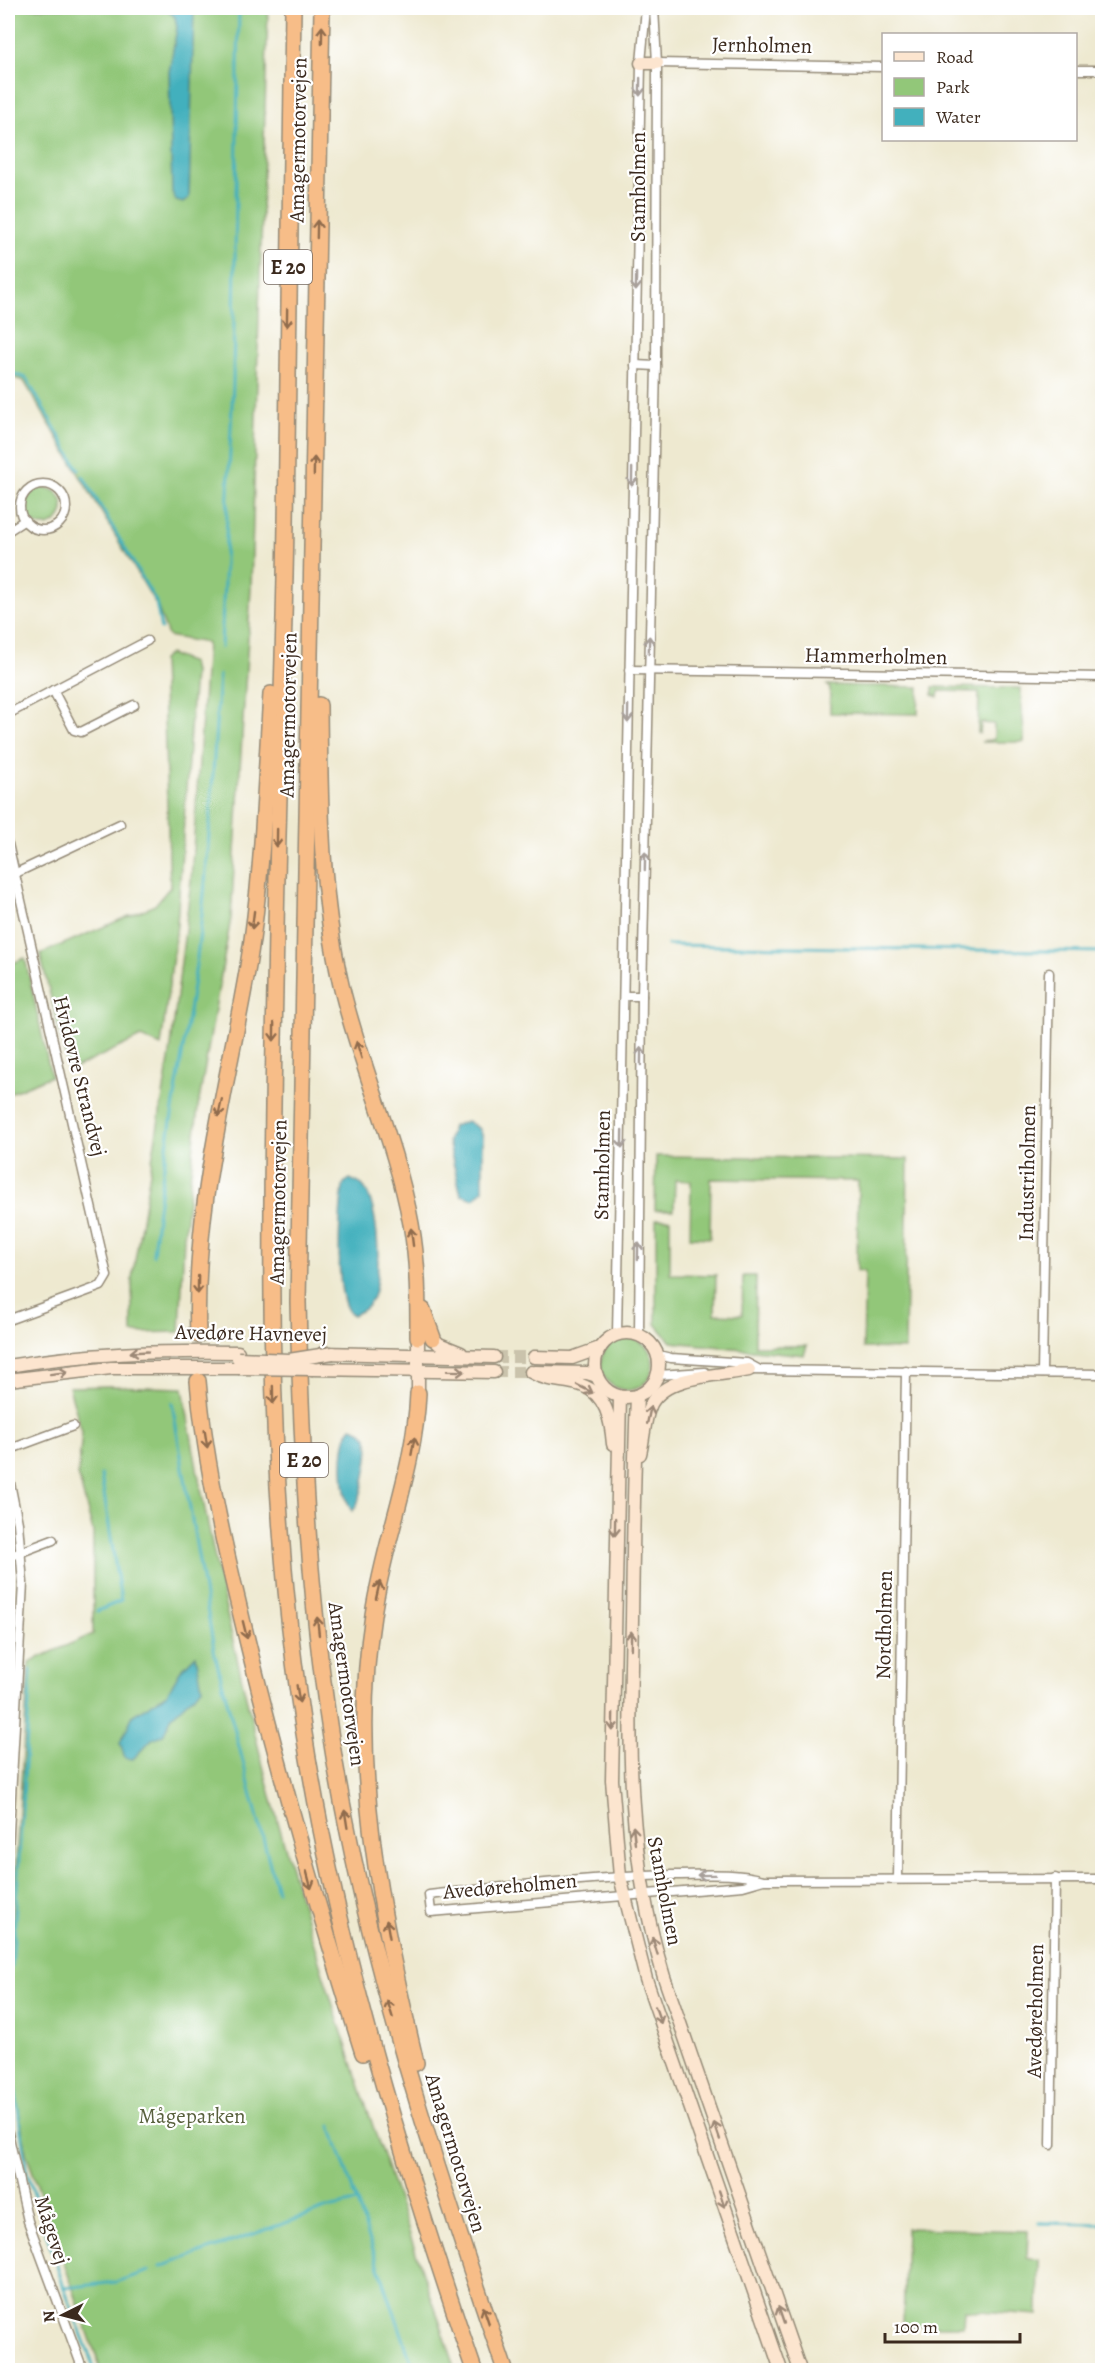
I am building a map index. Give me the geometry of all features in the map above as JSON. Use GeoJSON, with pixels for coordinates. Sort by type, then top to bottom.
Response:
{"type":"FeatureCollection","features":[{"type":"Feature","properties":{"kind":"highway","name":"Amagermotorvejen"},"geometry":{"type":"LineString","coordinates":[[293,8],[286,527],[278,764],[273,1090],[273,1392],[279,1522],[294,1667],[323,1838],[360,2007],[411,2182],[474,2370]]}},
{"type":"Feature","properties":{"kind":"highway","name":"Amagermotorvejen"},"geometry":{"type":"LineString","coordinates":[[322,8],[298,1302],[309,1540],[321,1660],[348,1831],[386,1995],[451,2212],[505,2370]]}},
{"type":"Feature","properties":{"kind":"highway"},"geometry":{"type":"LineString","coordinates":[[313,525],[324,887],[341,983],[358,1048],[392,1150],[411,1224],[423,1338]]}},
{"type":"Feature","properties":{"kind":"highway"},"geometry":{"type":"LineString","coordinates":[[198,1335],[200,1236],[208,1172],[248,963],[261,854],[274,648],[286,527]]}},
{"type":"Feature","properties":{"kind":"highway"},"geometry":{"type":"LineString","coordinates":[[200,1372],[215,1495],[279,1770],[311,1889],[369,2072],[411,2182]]}},
{"type":"Feature","properties":{"kind":"highway"},"geometry":{"type":"LineString","coordinates":[[418,1393],[413,1447],[373,1613],[364,1697],[364,1770],[372,1844],[391,1946],[451,2212]]}},
{"type":"Feature","properties":{"kind":"street","name":"Stamholmen"},"geometry":{"type":"LineString","coordinates":[[617,1334],[634,366],[641,63],[646,8]]}},
{"type":"Feature","properties":{"kind":"street","name":"Stamholmen"},"geometry":{"type":"LineString","coordinates":[[639,1335],[648,670],[657,366],[657,63],[654,8]]}},
{"type":"Feature","properties":{"kind":"street","name":"Jernholmen"},"geometry":{"type":"LineString","coordinates":[[641,63],[882,67]]}},
{"type":"Feature","properties":{"kind":"street"},"geometry":{"type":"LineString","coordinates":[[1077,70],[1102,70]]}},
{"type":"Feature","properties":{"kind":"street"},"geometry":{"type":"LineString","coordinates":[[634,366],[657,366]]}},
{"type":"Feature","properties":{"kind":"street"},"geometry":{"type":"LineString","coordinates":[[49,484],[61,492],[66,506],[65,513],[57,525],[44,529],[30,525],[25,520],[21,507],[29,489],[49,484]]}},
{"type":"Feature","properties":{"kind":"street"},"geometry":{"type":"LineString","coordinates":[[8,531],[25,520]]}},
{"type":"Feature","properties":{"kind":"street"},"geometry":{"type":"LineString","coordinates":[[8,714],[147,641]]}},
{"type":"Feature","properties":{"kind":"street"},"geometry":{"type":"LineString","coordinates":[[628,669],[648,670]]}},
{"type":"Feature","properties":{"kind":"street","name":"Hammerholmen"},"geometry":{"type":"LineString","coordinates":[[648,670],[1102,677]]}},
{"type":"Feature","properties":{"kind":"street"},"geometry":{"type":"LineString","coordinates":[[53,690],[74,730],[81,732],[134,705]]}},
{"type":"Feature","properties":{"kind":"street"},"geometry":{"type":"LineString","coordinates":[[14,874],[120,824]]}},
{"type":"Feature","properties":{"kind":"street","name":"Hvidovre Strandvej"},"geometry":{"type":"LineString","coordinates":[[8,844],[108,1276],[101,1286],[8,1320]]}},
{"type":"Feature","properties":{"kind":"street","name":"Industriholmen"},"geometry":{"type":"LineString","coordinates":[[1042,1373],[1049,973]]}},
{"type":"Feature","properties":{"kind":"street"},"geometry":{"type":"LineString","coordinates":[[624,996],[642,996]]}},
{"type":"Feature","properties":{"kind":"street"},"geometry":{"type":"LineString","coordinates":[[534,1357],[572,1358],[600,1348],[617,1334],[639,1335],[649,1341],[658,1355],[658,1375],[648,1390],[637,1396],[620,1396],[608,1391],[597,1376],[596,1359],[600,1348]]}},
{"type":"Feature","properties":{"kind":"street"},"geometry":{"type":"LineString","coordinates":[[198,1335],[200,1372]]}},
{"type":"Feature","properties":{"kind":"street"},"geometry":{"type":"LineString","coordinates":[[418,1393],[415,1355],[423,1338],[467,1356]]}},
{"type":"Feature","properties":{"kind":"street","name":"Avedøre Havnevej"},"geometry":{"type":"LineString","coordinates":[[8,1366],[79,1355],[146,1351],[198,1351],[303,1369],[334,1362],[415,1355],[494,1357]]}},
{"type":"Feature","properties":{"kind":"street"},"geometry":{"type":"LineString","coordinates":[[658,1355],[671,1358],[747,1363],[754,1369]]}},
{"type":"Feature","properties":{"kind":"street","name":"Avedøre Havnevej"},"geometry":{"type":"LineString","coordinates":[[8,1380],[78,1371],[200,1372],[238,1359],[334,1362],[418,1371],[494,1372]]}},
{"type":"Feature","properties":{"kind":"street"},"geometry":{"type":"LineString","coordinates":[[658,1375],[754,1369],[1102,1374]]}},
{"type":"Feature","properties":{"kind":"street"},"geometry":{"type":"LineString","coordinates":[[635,1472],[652,1402],[668,1386],[697,1378],[754,1369]]}},
{"type":"Feature","properties":{"kind":"street","name":"Nordholmen"},"geometry":{"type":"LineString","coordinates":[[898,1878],[906,1371]]}},
{"type":"Feature","properties":{"kind":"street"},"geometry":{"type":"LineString","coordinates":[[597,1376],[587,1373],[531,1372],[546,1380],[582,1385],[607,1408],[616,1469]]}},
{"type":"Feature","properties":{"kind":"street","name":"Stamholmen"},"geometry":{"type":"LineString","coordinates":[[620,1396],[620,1443],[616,1469],[612,1780],[620,1877],[646,1979],[781,2370]]}},
{"type":"Feature","properties":{"kind":"street","name":"Stamholmen"},"geometry":{"type":"LineString","coordinates":[[637,1396],[630,1781],[639,1876],[664,1977],[800,2370]]}},
{"type":"Feature","properties":{"kind":"street"},"geometry":{"type":"LineString","coordinates":[[8,1450],[73,1426]]}},
{"type":"Feature","properties":{"kind":"street"},"geometry":{"type":"LineString","coordinates":[[8,1473],[22,1552],[18,1663],[11,1743],[8,1851]]}},
{"type":"Feature","properties":{"kind":"street"},"geometry":{"type":"LineString","coordinates":[[8,1557],[53,1540]]}},
{"type":"Feature","properties":{"kind":"street"},"geometry":{"type":"LineString","coordinates":[[8,1667],[18,1663]]}},
{"type":"Feature","properties":{"kind":"street","name":"Avedøreholmen"},"geometry":{"type":"LineString","coordinates":[[764,1880],[741,1874],[639,1876],[429,1895],[431,1911],[742,1886],[764,1880],[1102,1879]]}},
{"type":"Feature","properties":{"kind":"street","name":"Avedøreholmen"},"geometry":{"type":"LineString","coordinates":[[1051,2145],[1055,1878]]}},
{"type":"Feature","properties":{"kind":"street","name":"Mågevej"},"geometry":{"type":"LineString","coordinates":[[8,2133],[28,2221],[83,2370]]}},
{"type":"Feature","properties":{"kind":"green space"},"geometry":{"type":"Polygon","coordinates":[[[8,8],[268,8],[251,588],[231,918],[198,1107],[184,1237],[180,1332],[132,1333],[132,1278],[170,1054],[191,880],[207,643],[168,636],[158,608],[24,381],[8,376],[8,8]]]}},
{"type":"Feature","properties":{"kind":"green space"},"geometry":{"type":"Polygon","coordinates":[[[44,488],[57,494],[63,507],[57,520],[44,526],[31,520],[25,507],[31,494],[44,488]]]}},
{"type":"Feature","properties":{"kind":"green space"},"geometry":{"type":"Polygon","coordinates":[[[169,654],[192,663],[194,672],[177,925],[161,1046],[141,1037],[69,1071],[40,954],[155,905],[170,887],[162,660],[169,654]]]}},
{"type":"Feature","properties":{"kind":"green space"},"geometry":{"type":"Polygon","coordinates":[[[827,685],[919,687],[918,714],[830,713],[830,688],[827,685]]]}},
{"type":"Feature","properties":{"kind":"green space"},"geometry":{"type":"Polygon","coordinates":[[[933,687],[1021,688],[1024,742],[981,742],[994,739],[994,724],[981,723],[980,733],[978,733],[979,692],[939,691],[938,697],[933,695],[933,687]]]}},
{"type":"Feature","properties":{"kind":"green space"},"geometry":{"type":"Polygon","coordinates":[[[25,958],[51,1076],[8,1094],[8,965],[25,958]]]}},
{"type":"Feature","properties":{"kind":"green space"},"geometry":{"type":"Polygon","coordinates":[[[656,1156],[908,1159],[905,1349],[863,1348],[865,1271],[857,1271],[858,1181],[711,1179],[710,1238],[690,1237],[691,1181],[675,1180],[674,1210],[655,1210],[656,1156]]]}},
{"type":"Feature","properties":{"kind":"green space"},"geometry":{"type":"Polygon","coordinates":[[[656,1219],[670,1219],[670,1274],[716,1275],[715,1314],[742,1315],[743,1276],[756,1276],[755,1346],[807,1346],[804,1355],[671,1342],[656,1324],[656,1219]]]}},
{"type":"Feature","properties":{"kind":"green space"},"geometry":{"type":"Polygon","coordinates":[[[622,1338],[632,1338],[646,1345],[653,1364],[646,1383],[632,1390],[622,1390],[612,1386],[605,1379],[601,1369],[601,1359],[605,1349],[612,1342],[622,1338]]]}},
{"type":"Feature","properties":{"kind":"green space","name":"Mågeparken"},"geometry":{"type":"Polygon","coordinates":[[[69,1387],[183,1388],[227,1615],[280,1829],[326,1984],[456,2370],[101,2370],[26,2153],[8,2045],[8,1980],[29,1662],[93,1634],[93,1532],[78,1475],[82,1432],[69,1387]]]}},
{"type":"Feature","properties":{"kind":"green space"},"geometry":{"type":"Polygon","coordinates":[[[906,2228],[1028,2231],[1027,2257],[1039,2260],[1038,2315],[964,2310],[963,2326],[903,2326],[906,2228]]]}},
{"type":"Feature","properties":{"kind":"water"},"geometry":{"type":"Polygon","coordinates":[[[165,8],[194,8],[189,198],[183,203],[176,201],[172,192],[169,72],[177,28],[175,17],[165,8]]]}},
{"type":"Feature","properties":{"kind":"water"},"geometry":{"type":"Polygon","coordinates":[[[467,1121],[480,1129],[483,1137],[483,1190],[474,1199],[461,1195],[448,1141],[453,1126],[467,1121]]]}},
{"type":"Feature","properties":{"kind":"water"},"geometry":{"type":"Polygon","coordinates":[[[350,1179],[363,1186],[368,1195],[373,1208],[378,1242],[375,1291],[366,1308],[353,1315],[347,1308],[343,1296],[339,1259],[342,1193],[344,1183],[350,1179]]]}},
{"type":"Feature","properties":{"kind":"water"},"geometry":{"type":"Polygon","coordinates":[[[352,1427],[364,1434],[369,1448],[362,1490],[352,1511],[348,1504],[344,1482],[343,1456],[352,1427]]]}},
{"type":"Feature","properties":{"kind":"water"},"geometry":{"type":"Polygon","coordinates":[[[196,1655],[202,1688],[172,1716],[163,1735],[152,1739],[133,1759],[125,1758],[120,1743],[133,1715],[167,1694],[180,1671],[196,1655]]]}},
{"type":"Feature","properties":{"kind":"waterway"},"geometry":{"type":"LineString","coordinates":[[221,648],[233,383],[239,8]]}},
{"type":"Feature","properties":{"kind":"waterway"},"geometry":{"type":"LineString","coordinates":[[8,372],[26,378],[79,470]]}},
{"type":"Feature","properties":{"kind":"waterway"},"geometry":{"type":"LineString","coordinates":[[83,476],[156,602],[161,629]]}},
{"type":"Feature","properties":{"kind":"waterway"},"geometry":{"type":"LineString","coordinates":[[153,1255],[162,1180],[192,994],[205,887],[219,675]]}},
{"type":"Feature","properties":{"kind":"waterway"},"geometry":{"type":"LineString","coordinates":[[668,945],[1102,952]]}},
{"type":"Feature","properties":{"kind":"waterway"},"geometry":{"type":"LineString","coordinates":[[172,1403],[215,1655],[277,1891]]}},
{"type":"Feature","properties":{"kind":"waterway"},"geometry":{"type":"LineString","coordinates":[[97,1611],[121,1601],[101,1475]]}},
{"type":"Feature","properties":{"kind":"waterway"},"geometry":{"type":"LineString","coordinates":[[12,1967],[31,1670]]}},
{"type":"Feature","properties":{"kind":"waterway"},"geometry":{"type":"LineString","coordinates":[[10,2015],[14,2080],[26,2169],[64,2288],[116,2282],[149,2271]]}},
{"type":"Feature","properties":{"kind":"waterway"},"geometry":{"type":"LineString","coordinates":[[331,2126],[414,2370]]}},
{"type":"Feature","properties":{"kind":"waterway"},"geometry":{"type":"LineString","coordinates":[[160,2267],[328,2208],[356,2202]]}},
{"type":"Feature","properties":{"kind":"waterway"},"geometry":{"type":"LineString","coordinates":[[1039,2223],[1102,2224]]}},
{"type":"Feature","properties":{"kind":"waterway"},"geometry":{"type":"LineString","coordinates":[[64,2288],[95,2370]]}},
{"type":"Feature","properties":{"kind":"tunnel"},"geometry":{"type":"LineString","coordinates":[[494,1357],[534,1357]]}},
{"type":"Feature","properties":{"kind":"tunnel"},"geometry":{"type":"LineString","coordinates":[[494,1372],[531,1372]]}}]}
